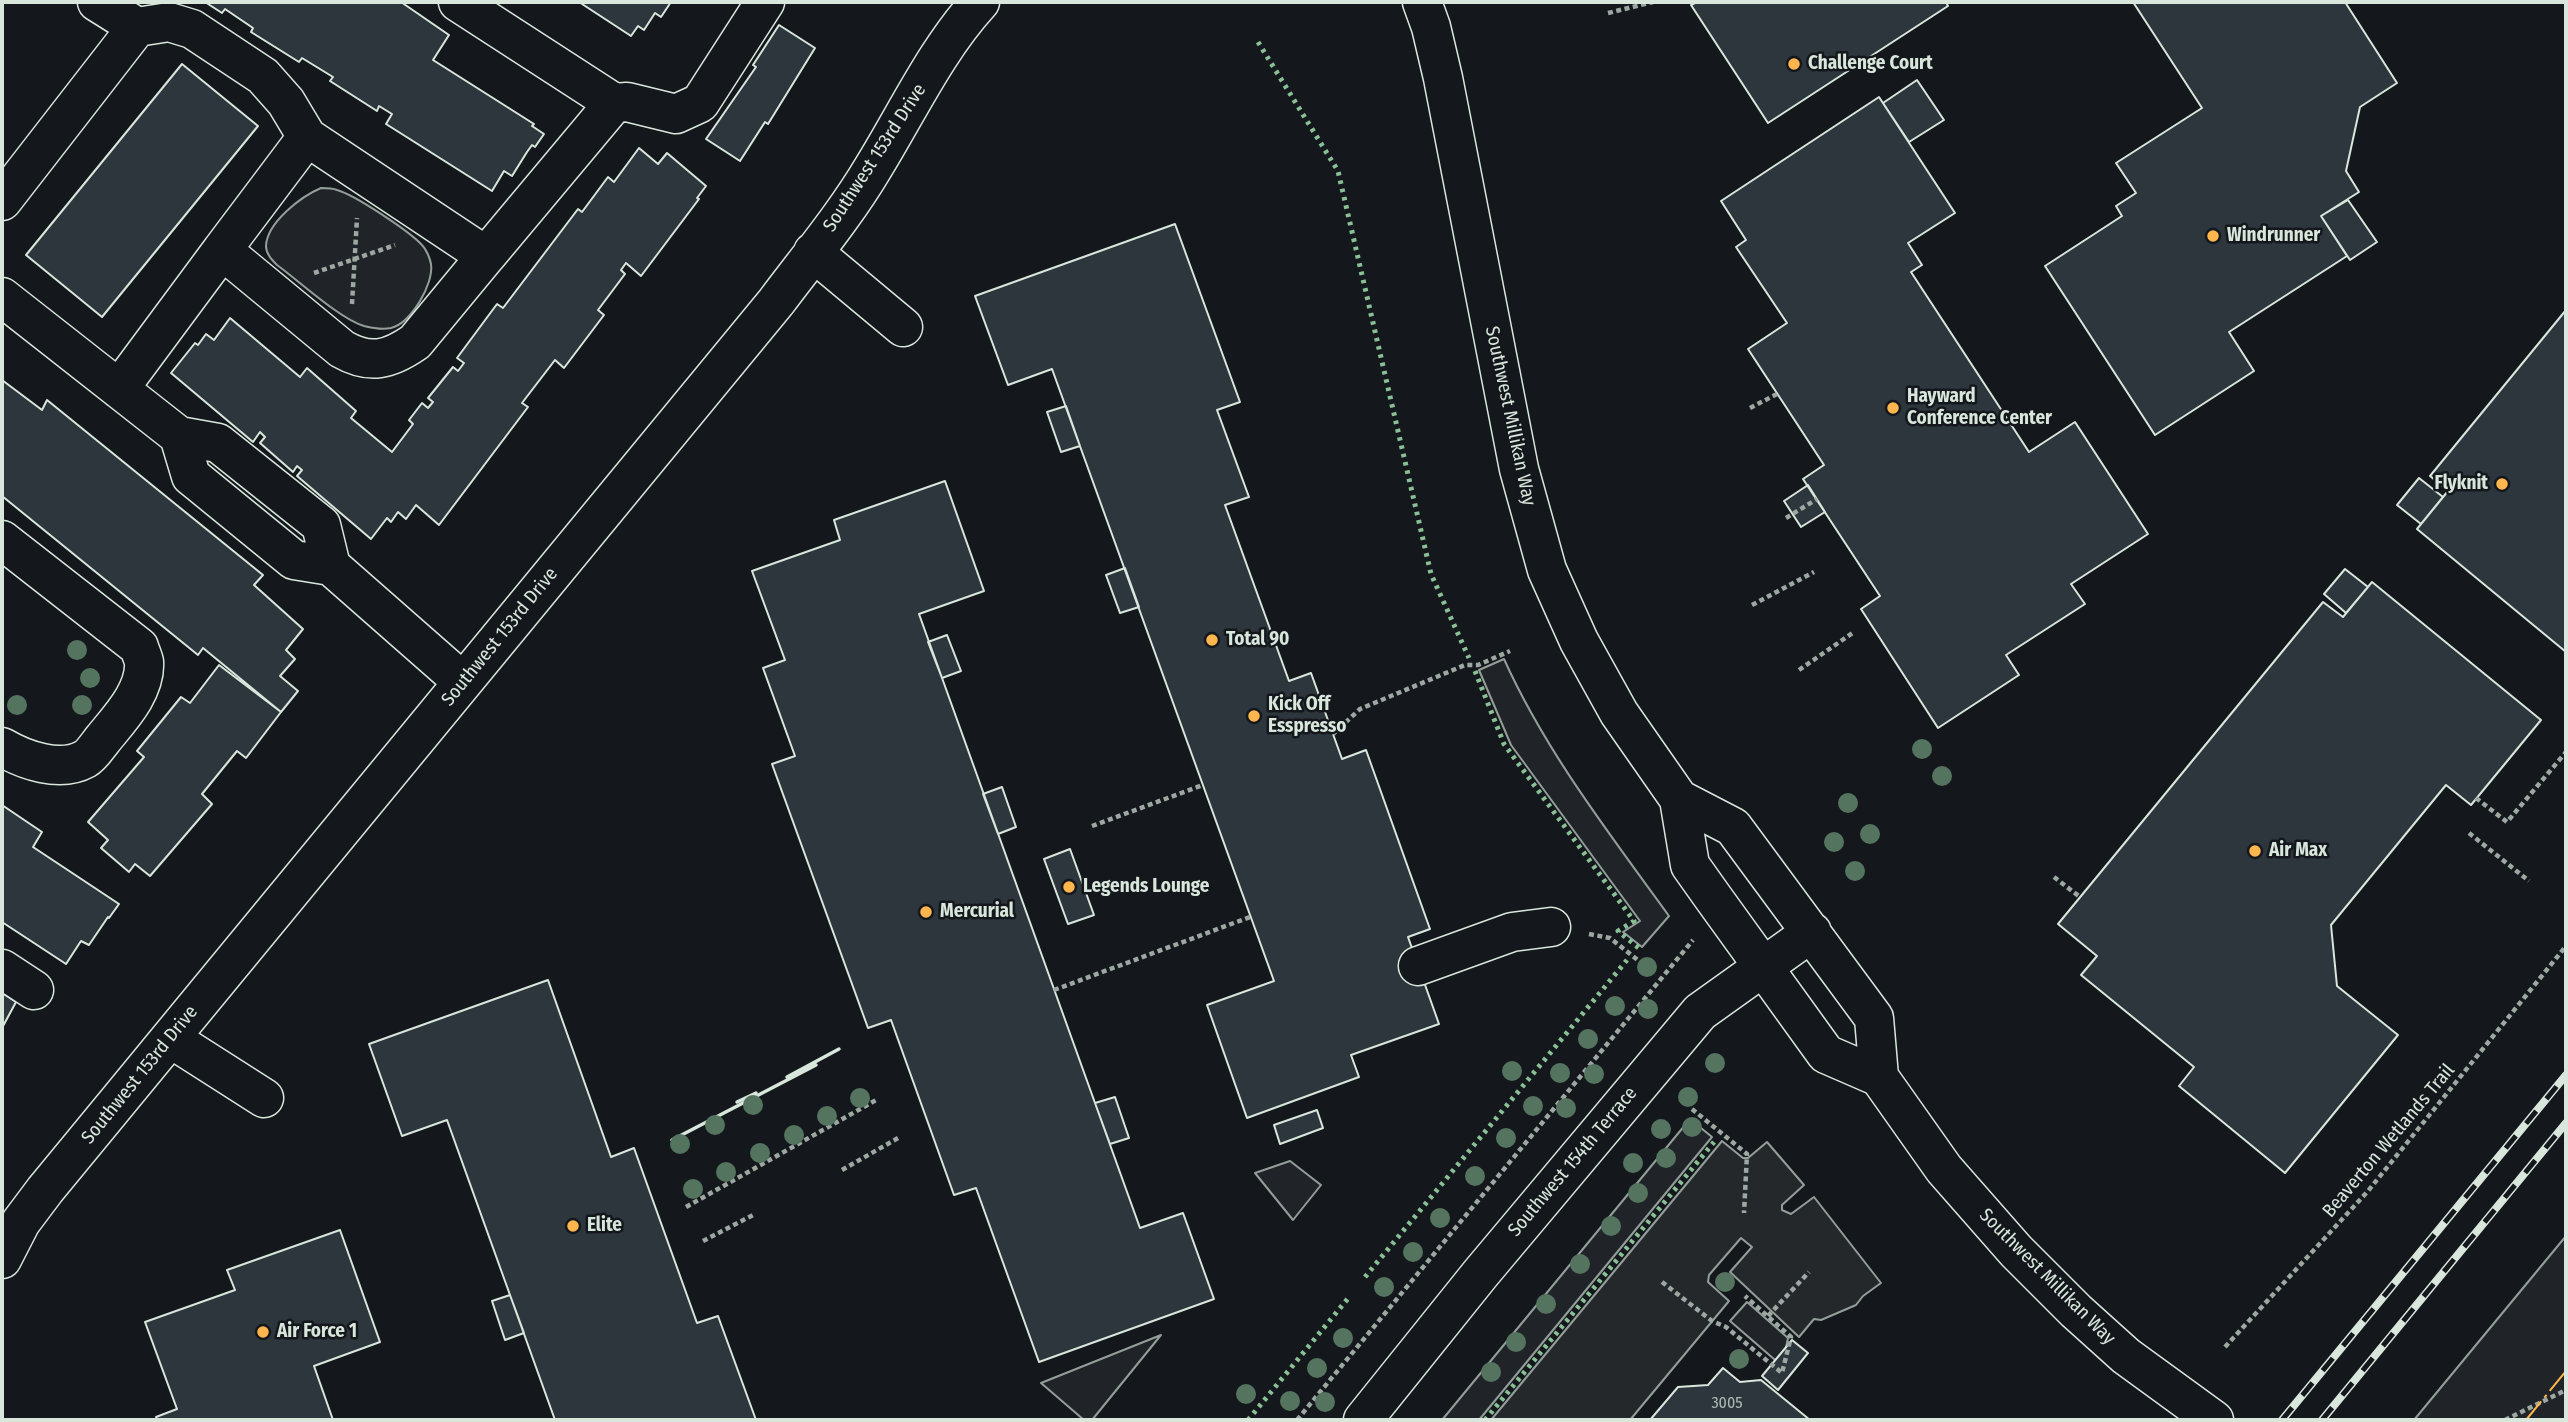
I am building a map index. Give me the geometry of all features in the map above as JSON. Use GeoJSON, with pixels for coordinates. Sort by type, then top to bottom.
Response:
{"type":"FeatureCollection","features":[{"type":"Feature","properties":{"kind":"street"},"geometry":{"type":"LineString","coordinates":[[97,2],[137,27],[169,23],[192,29],[262,76],[286,102],[306,137],[486,256]]}},
{"type":"Feature","properties":{"kind":"street"},"geometry":{"type":"LineString","coordinates":[[458,2],[614,103],[628,102],[676,114],[700,103],[765,2]]}},
{"type":"Feature","properties":{"kind":"street","name":"Southwest 153rd Drive"},"geometry":{"type":"LineString","coordinates":[[2,1259],[22,1222],[45,1189],[776,302],[872,170],[945,48],[980,2]]}},
{"type":"Feature","properties":{"kind":"street","name":"Southwest Millikan Way"},"geometry":{"type":"LineString","coordinates":[[1422,2],[1443,78],[1519,469],[1548,570],[1578,641],[1619,713],[1679,799],[1690,864],[1826,1054],[1880,1077]]}},
{"type":"Feature","properties":{"kind":"street"},"geometry":{"type":"LineString","coordinates":[[2,201],[137,27]]}},
{"type":"Feature","properties":{"kind":"street"},"geometry":{"type":"LineString","coordinates":[[222,250],[342,349],[358,357],[379,359],[400,353],[415,342],[614,103]]}},
{"type":"Feature","properties":{"kind":"street"},"geometry":{"type":"LineString","coordinates":[[119,389],[306,137]]}},
{"type":"Feature","properties":{"kind":"street"},"geometry":{"type":"LineString","coordinates":[[813,252],[904,327]]}},
{"type":"Feature","properties":{"kind":"street"},"geometry":{"type":"LineString","coordinates":[[2,297],[179,436],[218,443],[321,525],[331,566],[463,682]]}},
{"type":"Feature","properties":{"kind":"street"},"geometry":{"type":"LineString","coordinates":[[2,540],[139,647],[144,663],[140,683],[128,709],[87,759],[69,764],[49,765],[2,747]]}},
{"type":"Feature","properties":{"kind":"street","name":"Southwest Millikan Way"},"geometry":{"type":"LineString","coordinates":[[1679,799],[1733,827],[1874,1018],[1880,1077],[1944,1169],[2016,1251],[2126,1356],[2214,1420]]}},
{"type":"Feature","properties":{"kind":"street"},"geometry":{"type":"LineString","coordinates":[[1418,966],[1512,932],[1551,927]]}},
{"type":"Feature","properties":{"kind":"street","name":"Southwest 154th Terrace"},"geometry":{"type":"LineString","coordinates":[[1363,1420],[1674,1040],[1700,1012],[1812,932]]}},
{"type":"Feature","properties":{"kind":"street"},"geometry":{"type":"LineString","coordinates":[[2,969],[34,990]]}},
{"type":"Feature","properties":{"kind":"street"},"geometry":{"type":"LineString","coordinates":[[170,1038],[264,1098]]}},
{"type":"Feature","properties":{"kind":"path"},"geometry":{"type":"LineString","coordinates":[[1608,13],[1653,2]]}},
{"type":"Feature","properties":{"kind":"path"},"geometry":{"type":"LineString","coordinates":[[353,297],[357,235]]}},
{"type":"Feature","properties":{"kind":"path"},"geometry":{"type":"LineString","coordinates":[[320,271],[388,248]]}},
{"type":"Feature","properties":{"kind":"path"},"geometry":{"type":"LineString","coordinates":[[1750,408],[1777,394]]}},
{"type":"Feature","properties":{"kind":"path"},"geometry":{"type":"LineString","coordinates":[[1786,518],[1817,499]]}},
{"type":"Feature","properties":{"kind":"path"},"geometry":{"type":"LineString","coordinates":[[1752,605],[1814,572]]}},
{"type":"Feature","properties":{"kind":"path"},"geometry":{"type":"LineString","coordinates":[[1799,670],[1854,632]]}},
{"type":"Feature","properties":{"kind":"path"},"geometry":{"type":"LineString","coordinates":[[1333,734],[1360,709],[1465,665],[1478,665],[1510,651]]}},
{"type":"Feature","properties":{"kind":"path"},"geometry":{"type":"LineString","coordinates":[[2476,798],[2507,822],[2566,752]]}},
{"type":"Feature","properties":{"kind":"path"},"geometry":{"type":"LineString","coordinates":[[1092,827],[1203,785]]}},
{"type":"Feature","properties":{"kind":"path"},"geometry":{"type":"LineString","coordinates":[[2469,833],[2529,881]]}},
{"type":"Feature","properties":{"kind":"path"},"geometry":{"type":"LineString","coordinates":[[2054,877],[2080,897]]}},
{"type":"Feature","properties":{"kind":"path"},"geometry":{"type":"LineString","coordinates":[[1054,990],[1250,917]]}},
{"type":"Feature","properties":{"kind":"path"},"geometry":{"type":"LineString","coordinates":[[1297,1420],[1693,940]]}},
{"type":"Feature","properties":{"kind":"path","name":"Beaverton Wetlands Trail"},"geometry":{"type":"LineString","coordinates":[[2225,1347],[2368,1191],[2566,946]]}},
{"type":"Feature","properties":{"kind":"path"},"geometry":{"type":"LineString","coordinates":[[1629,954],[1639,961]]}},
{"type":"Feature","properties":{"kind":"path"},"geometry":{"type":"LineString","coordinates":[[686,1207],[878,1099]]}},
{"type":"Feature","properties":{"kind":"path"},"geometry":{"type":"LineString","coordinates":[[1692,1109],[1747,1154],[1744,1213]]}},
{"type":"Feature","properties":{"kind":"path"},"geometry":{"type":"LineString","coordinates":[[842,1170],[898,1138]]}},
{"type":"Feature","properties":{"kind":"path"},"geometry":{"type":"LineString","coordinates":[[704,1241],[753,1215]]}},
{"type":"Feature","properties":{"kind":"path"},"geometry":{"type":"LineString","coordinates":[[1768,1316],[1809,1272]]}},
{"type":"Feature","properties":{"kind":"path"},"geometry":{"type":"LineString","coordinates":[[1662,1282],[1712,1321],[1726,1327],[1782,1373],[1791,1337],[1745,1296]]}},
{"type":"Feature","properties":{"kind":"path"},"geometry":{"type":"LineString","coordinates":[[2505,1420],[2566,1391]]}},
{"type":"Feature","properties":{"kind":"shaded area"},"geometry":{"type":"Polygon","coordinates":[[[321,188],[345,193],[368,206],[406,231],[426,251],[431,264],[429,282],[420,302],[399,325],[381,329],[354,322],[277,265],[268,254],[268,237],[279,219],[305,197],[321,188]]]}},
{"type":"Feature","properties":{"kind":"shaded area"},"geometry":{"type":"Polygon","coordinates":[[[1504,659],[1539,727],[1559,759],[1669,916],[1642,947],[1623,932],[1640,921],[1511,745],[1479,670],[1504,659]]]}},
{"type":"Feature","properties":{"kind":"shaded area"},"geometry":{"type":"Polygon","coordinates":[[[1690,1119],[1712,1137],[1479,1420],[1442,1420],[1690,1119]]]}},
{"type":"Feature","properties":{"kind":"shaded area"},"geometry":{"type":"Polygon","coordinates":[[[1722,1141],[1743,1158],[1748,1158],[1767,1142],[1804,1185],[1782,1205],[1782,1210],[1791,1214],[1814,1197],[1881,1283],[1863,1296],[1856,1305],[1821,1320],[1814,1319],[1799,1337],[1730,1272],[1752,1247],[1741,1238],[1709,1275],[1708,1282],[1729,1301],[1630,1420],[1491,1420],[1722,1141]]]}},
{"type":"Feature","properties":{"kind":"shaded area"},"geometry":{"type":"Polygon","coordinates":[[[1290,1161],[1321,1185],[1293,1220],[1255,1173],[1290,1161]]]}},
{"type":"Feature","properties":{"kind":"shaded area"},"geometry":{"type":"Polygon","coordinates":[[[2566,1236],[2566,1420],[2414,1420],[2566,1236]]]}},
{"type":"Feature","properties":{"kind":"shaded area"},"geometry":{"type":"Polygon","coordinates":[[[1747,1302],[1788,1338],[1782,1366],[1730,1321],[1747,1302]]]}},
{"type":"Feature","properties":{"kind":"shaded area"},"geometry":{"type":"Polygon","coordinates":[[[1161,1335],[1092,1420],[1084,1420],[1041,1383],[1161,1335]]]}},
{"type":"Feature","properties":{"kind":"building"},"geometry":{"type":"Polygon","coordinates":[[[205,2],[401,2],[449,35],[433,60],[534,124],[532,126],[544,134],[535,147],[532,145],[512,176],[504,171],[492,191],[386,124],[392,114],[379,106],[377,111],[330,81],[333,77],[302,58],[299,62],[251,32],[253,28],[225,9],[222,13],[205,2]]]}},
{"type":"Feature","properties":{"kind":"building"},"geometry":{"type":"Polygon","coordinates":[[[579,2],[671,2],[661,17],[655,13],[644,30],[638,26],[631,36],[579,2]]]}},
{"type":"Feature","properties":{"kind":"building","name":"Challenge Court"},"geometry":{"type":"Polygon","coordinates":[[[1697,2],[1946,2],[1948,6],[1768,123],[1691,5],[1697,2]]]}},
{"type":"Feature","properties":{"kind":"building","name":"Windrunner"},"geometry":{"type":"Polygon","coordinates":[[[2133,2],[2345,2],[2397,83],[2360,107],[2346,171],[2359,192],[2321,216],[2347,256],[2229,332],[2254,371],[2155,435],[2045,266],[2122,216],[2116,206],[2136,193],[2116,163],[2202,108],[2133,2]]]}},
{"type":"Feature","properties":{"kind":"building"},"geometry":{"type":"Polygon","coordinates":[[[779,25],[815,48],[768,124],[765,122],[740,161],[706,139],[756,67],[753,65],[779,25]]]}},
{"type":"Feature","properties":{"kind":"building"},"geometry":{"type":"Polygon","coordinates":[[[182,64],[258,126],[102,317],[26,255],[182,64]]]}},
{"type":"Feature","properties":{"kind":"building"},"geometry":{"type":"Polygon","coordinates":[[[1917,80],[1944,120],[1909,142],[1883,103],[1917,80]]]}},
{"type":"Feature","properties":{"kind":"building","name":"Hayward Conference Center"},"geometry":{"type":"Polygon","coordinates":[[[1879,97],[1955,213],[1908,243],[1922,265],[1911,272],[2029,452],[2075,422],[2148,534],[2071,584],[2085,604],[2006,655],[2019,675],[1938,728],[1861,609],[1880,596],[1803,479],[1824,465],[1748,349],[1787,323],[1736,247],[1746,240],[1721,201],[1879,97]]]}},
{"type":"Feature","properties":{"kind":"building"},"geometry":{"type":"Polygon","coordinates":[[[639,148],[658,164],[667,153],[706,186],[641,276],[626,263],[621,270],[625,274],[598,310],[604,315],[564,368],[555,360],[522,403],[528,407],[439,525],[416,505],[406,519],[398,512],[391,522],[387,518],[371,539],[297,476],[302,470],[297,466],[293,472],[260,443],[265,437],[260,432],[253,442],[171,373],[195,343],[198,345],[206,334],[214,340],[230,318],[300,377],[307,368],[356,411],[351,418],[392,452],[413,424],[409,420],[422,403],[428,408],[433,402],[428,398],[453,367],[458,371],[464,363],[457,358],[497,304],[503,308],[578,209],[582,212],[608,177],[614,182],[639,148]]]}},
{"type":"Feature","properties":{"kind":"building"},"geometry":{"type":"Polygon","coordinates":[[[2348,200],[2377,242],[2350,260],[2321,216],[2348,200]]]}},
{"type":"Feature","properties":{"kind":"building","name":"Total 90"},"geometry":{"type":"Polygon","coordinates":[[[1175,224],[1240,402],[1217,410],[1249,497],[1225,505],[1289,681],[1311,673],[1342,759],[1366,750],[1430,929],[1408,937],[1439,1024],[1351,1055],[1359,1077],[1247,1118],[1207,1005],[1274,981],[1052,369],[1008,385],[975,296],[1175,224]]]}},
{"type":"Feature","properties":{"kind":"building","name":"Flyknit"},"geometry":{"type":"Polygon","coordinates":[[[2566,310],[2566,652],[2417,529],[2448,491],[2430,476],[2566,310]]]}},
{"type":"Feature","properties":{"kind":"building"},"geometry":{"type":"Polygon","coordinates":[[[2,380],[42,410],[47,400],[263,575],[254,585],[303,629],[286,650],[295,659],[280,676],[298,691],[281,712],[203,648],[198,655],[2,496],[2,380]]]}},
{"type":"Feature","properties":{"kind":"building"},"geometry":{"type":"Polygon","coordinates":[[[1066,406],[1080,446],[1061,452],[1047,412],[1066,406]]]}},
{"type":"Feature","properties":{"kind":"building"},"geometry":{"type":"Polygon","coordinates":[[[2419,478],[2443,497],[2421,524],[2397,505],[2419,478]]]}},
{"type":"Feature","properties":{"kind":"building","name":"Mercurial"},"geometry":{"type":"Polygon","coordinates":[[[945,481],[984,591],[919,614],[1140,1228],[1183,1213],[1214,1299],[1039,1362],[976,1188],[954,1195],[891,1020],[868,1028],[772,764],[795,756],[763,668],[785,660],[752,571],[840,540],[834,520],[945,481]]]}},
{"type":"Feature","properties":{"kind":"building"},"geometry":{"type":"Polygon","coordinates":[[[1808,485],[1825,512],[1801,527],[1784,501],[1808,485]]]}},
{"type":"Feature","properties":{"kind":"building"},"geometry":{"type":"Polygon","coordinates":[[[1125,568],[1139,607],[1120,613],[1106,575],[1125,568]]]}},
{"type":"Feature","properties":{"kind":"building"},"geometry":{"type":"Polygon","coordinates":[[[2345,569],[2368,587],[2346,613],[2324,594],[2345,569]]]}},
{"type":"Feature","properties":{"kind":"building","name":"Air Max"},"geometry":{"type":"Polygon","coordinates":[[[2372,582],[2541,720],[2471,805],[2446,785],[2331,925],[2337,986],[2398,1035],[2285,1173],[2179,1086],[2194,1067],[2081,975],[2097,956],[2058,924],[2323,602],[2343,617],[2372,582]]]}},
{"type":"Feature","properties":{"kind":"building"},"geometry":{"type":"Polygon","coordinates":[[[947,635],[961,671],[942,678],[928,642],[947,635]]]}},
{"type":"Feature","properties":{"kind":"building"},"geometry":{"type":"Polygon","coordinates":[[[219,665],[281,712],[246,758],[237,751],[202,794],[212,804],[150,876],[135,864],[129,872],[101,848],[108,840],[88,822],[144,757],[137,751],[181,697],[190,703],[219,665]]]}},
{"type":"Feature","properties":{"kind":"building"},"geometry":{"type":"Polygon","coordinates":[[[1002,787],[1016,827],[998,834],[983,794],[1002,787]]]}},
{"type":"Feature","properties":{"kind":"building"},"geometry":{"type":"Polygon","coordinates":[[[2,805],[42,832],[33,847],[119,904],[89,945],[81,941],[66,964],[2,922],[2,805]]]}},
{"type":"Feature","properties":{"kind":"building","name":"Legends Lounge"},"geometry":{"type":"Polygon","coordinates":[[[1070,849],[1094,915],[1068,924],[1044,859],[1070,849]]]}},
{"type":"Feature","properties":{"kind":"building","name":"Elite"},"geometry":{"type":"Polygon","coordinates":[[[548,980],[611,1157],[634,1148],[697,1323],[718,1316],[756,1420],[555,1420],[447,1120],[402,1136],[369,1044],[548,980]]]}},
{"type":"Feature","properties":{"kind":"building"},"geometry":{"type":"Polygon","coordinates":[[[2,993],[16,1002],[2,1028],[2,993]]]}},
{"type":"Feature","properties":{"kind":"building"},"geometry":{"type":"Polygon","coordinates":[[[1115,1097],[1129,1138],[1110,1144],[1095,1103],[1115,1097]]]}},
{"type":"Feature","properties":{"kind":"building"},"geometry":{"type":"Polygon","coordinates":[[[1317,1110],[1323,1128],[1280,1144],[1274,1125],[1317,1110]]]}},
{"type":"Feature","properties":{"kind":"building","name":"Air Force 1"},"geometry":{"type":"Polygon","coordinates":[[[340,1230],[380,1342],[314,1366],[333,1420],[157,1420],[156,1417],[177,1409],[145,1322],[235,1290],[227,1270],[340,1230]]]}},
{"type":"Feature","properties":{"kind":"building"},"geometry":{"type":"Polygon","coordinates":[[[510,1295],[524,1333],[505,1340],[492,1301],[510,1295]]]}},
{"type":"Feature","properties":{"kind":"building"},"geometry":{"type":"Polygon","coordinates":[[[1792,1340],[1808,1353],[1778,1390],[1762,1376],[1792,1340]]]}},
{"type":"Feature","properties":{"kind":"building"},"geometry":{"type":"Polygon","coordinates":[[[1723,1368],[1740,1382],[1761,1380],[1810,1420],[1650,1420],[1678,1387],[1708,1385],[1723,1368]]]}},
{"type":"Feature","properties":{"kind":"railway"},"geometry":{"type":"LineString","coordinates":[[2282,1420],[2566,1075]]}},
{"type":"Feature","properties":{"kind":"railway"},"geometry":{"type":"LineString","coordinates":[[2322,1420],[2566,1123]]}},
{"type":"Feature","properties":{"kind":"hedge"},"geometry":{"type":"LineString","coordinates":[[1258,42],[1338,171],[1431,574],[1469,658]]}},
{"type":"Feature","properties":{"kind":"hedge"},"geometry":{"type":"LineString","coordinates":[[1475,671],[1504,744],[1634,921],[1618,931],[1640,949]]}},
{"type":"Feature","properties":{"kind":"hedge"},"geometry":{"type":"LineString","coordinates":[[1365,1277],[1627,960]]}},
{"type":"Feature","properties":{"kind":"hedge"},"geometry":{"type":"LineString","coordinates":[[1485,1420],[1714,1142]]}},
{"type":"Feature","properties":{"kind":"hedge"},"geometry":{"type":"LineString","coordinates":[[1248,1420],[1350,1296]]}},
{"type":"Feature","properties":{"kind":"wall"},"geometry":{"type":"LineString","coordinates":[[787,1077],[839,1049]]}},
{"type":"Feature","properties":{"kind":"wall"},"geometry":{"type":"LineString","coordinates":[[672,1140],[816,1065]]}},
{"type":"Feature","properties":{"kind":"wall"},"geometry":{"type":"LineString","coordinates":[[737,1102],[756,1093]]}},
{"type":"Feature","properties":{"kind":"power"},"geometry":{"type":"LineString","coordinates":[[2526,1420],[2566,1371]]}},
{"type":"Feature","properties":{"kind":"place","name":"Challenge Court"},"geometry":{"type":"Point","coordinates":[1794,64]}},
{"type":"Feature","properties":{"kind":"place","name":"Windrunner"},"geometry":{"type":"Point","coordinates":[2213,236]}},
{"type":"Feature","properties":{"kind":"place","name":"Hayward Conference Center"},"geometry":{"type":"Point","coordinates":[1893,408]}},
{"type":"Feature","properties":{"kind":"place","name":"Flyknit"},"geometry":{"type":"Point","coordinates":[2502,484]}},
{"type":"Feature","properties":{"kind":"place","name":"Total 90"},"geometry":{"type":"Point","coordinates":[1212,640]}},
{"type":"Feature","properties":{"kind":"place","name":"Kick Off Esspresso"},"geometry":{"type":"Point","coordinates":[1254,716]}},
{"type":"Feature","properties":{"kind":"place","name":"Air Max"},"geometry":{"type":"Point","coordinates":[2255,851]}},
{"type":"Feature","properties":{"kind":"place","name":"Legends Lounge"},"geometry":{"type":"Point","coordinates":[1069,887]}},
{"type":"Feature","properties":{"kind":"place","name":"Mercurial"},"geometry":{"type":"Point","coordinates":[926,912]}},
{"type":"Feature","properties":{"kind":"place","name":"Elite"},"geometry":{"type":"Point","coordinates":[573,1226]}},
{"type":"Feature","properties":{"kind":"place","name":"Air Force 1"},"geometry":{"type":"Point","coordinates":[263,1332]}}]}
